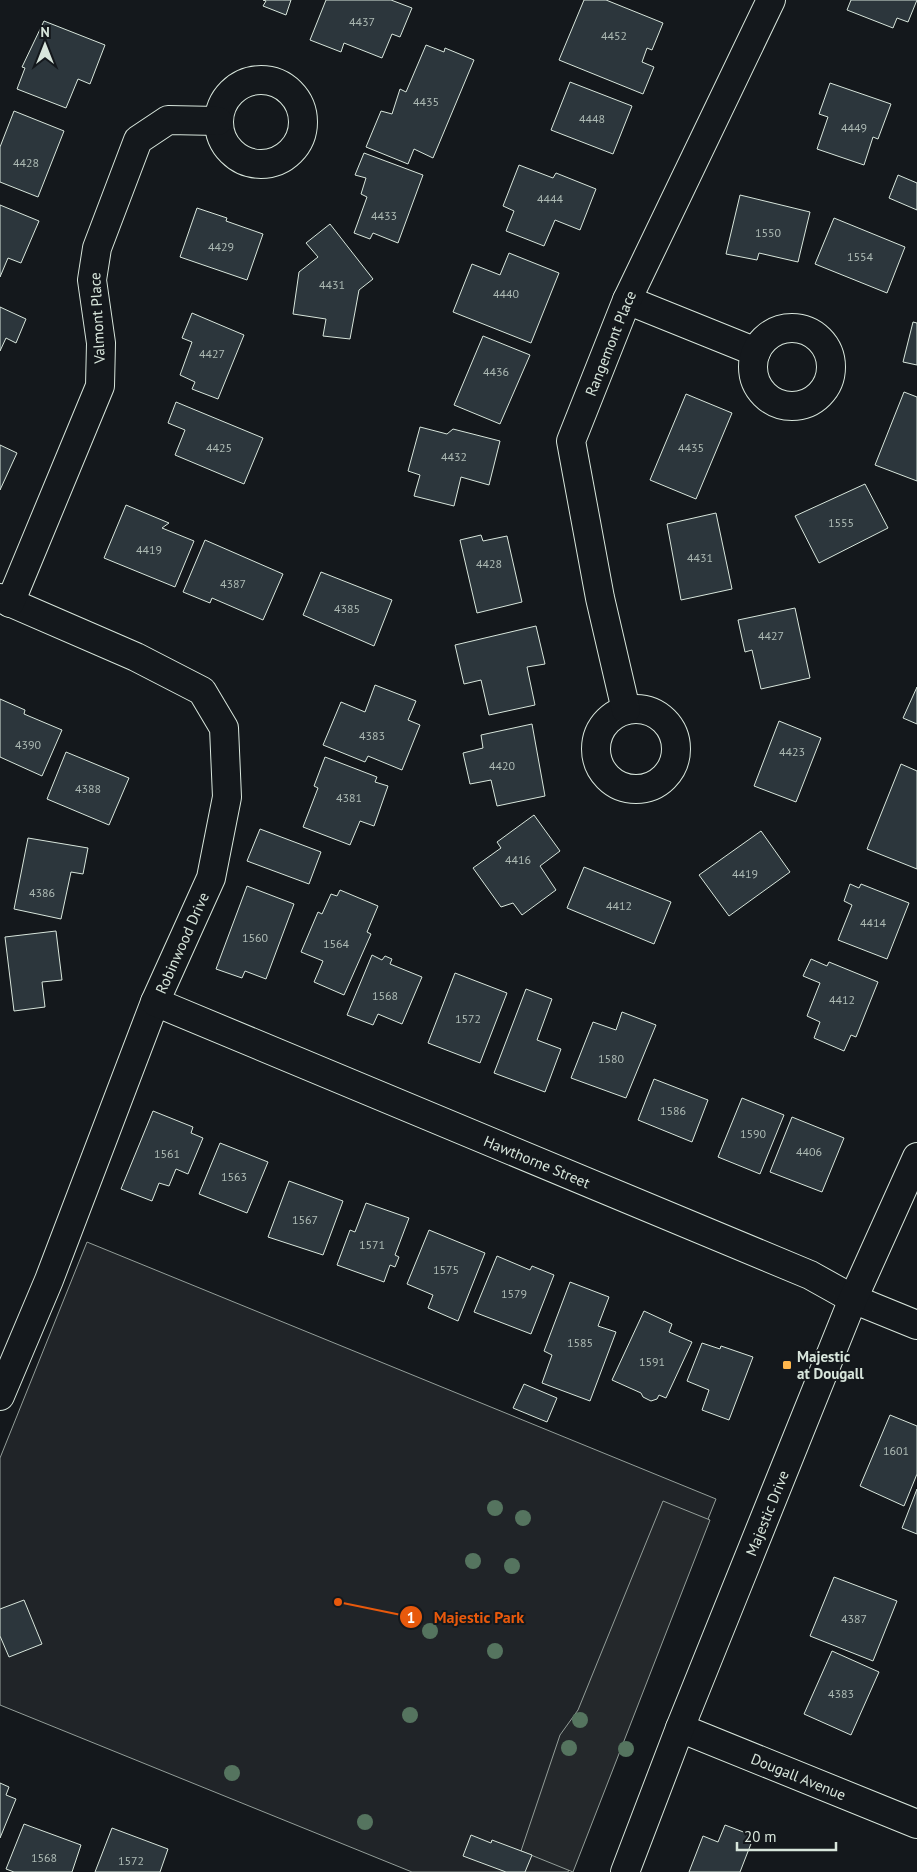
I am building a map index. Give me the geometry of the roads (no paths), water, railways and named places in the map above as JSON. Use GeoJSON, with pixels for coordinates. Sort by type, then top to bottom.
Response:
{"type":"FeatureCollection","features":[{"type":"Feature","properties":{"kind":"street","name":"Rangemont Place"},"geometry":{"type":"LineString","coordinates":[[626,710],[600,598],[571,441],[627,300],[771,0]]}},
{"type":"Feature","properties":{"kind":"street","name":"Valmont Place"},"geometry":{"type":"LineString","coordinates":[[5,601],[100,386],[101,343],[92,280],[96,256],[138,140],[168,120],[218,121]]}},
{"type":"Feature","properties":{"kind":"street"},"geometry":{"type":"LineString","coordinates":[[627,300],[756,352]]}},
{"type":"Feature","properties":{"kind":"street","name":"Robinwood Drive"},"geometry":{"type":"LineString","coordinates":[[0,1396],[49,1280],[155,1002],[211,878],[227,797],[224,728],[202,691],[136,657],[5,601]]}},
{"type":"Feature","properties":{"kind":"street","name":"Hawthorne Street"},"geometry":{"type":"LineString","coordinates":[[155,1002],[810,1275],[853,1299],[917,1325]]}},
{"type":"Feature","properties":{"kind":"street","name":"Majestic Drive"},"geometry":{"type":"LineString","coordinates":[[625,1872],[680,1728],[853,1299],[917,1157]]}},
{"type":"Feature","properties":{"kind":"street","name":"Dougall Avenue"},"geometry":{"type":"LineString","coordinates":[[680,1728],[917,1824]]}},
{"type":"Feature","properties":{"kind":"place","name":"Majestic at Dougall"},"geometry":{"type":"Point","coordinates":[787,1365]}},
{"type":"Feature","properties":{"kind":"place","name":"Majestic Park"},"geometry":{"type":"Point","coordinates":[338,1602]}}]}
